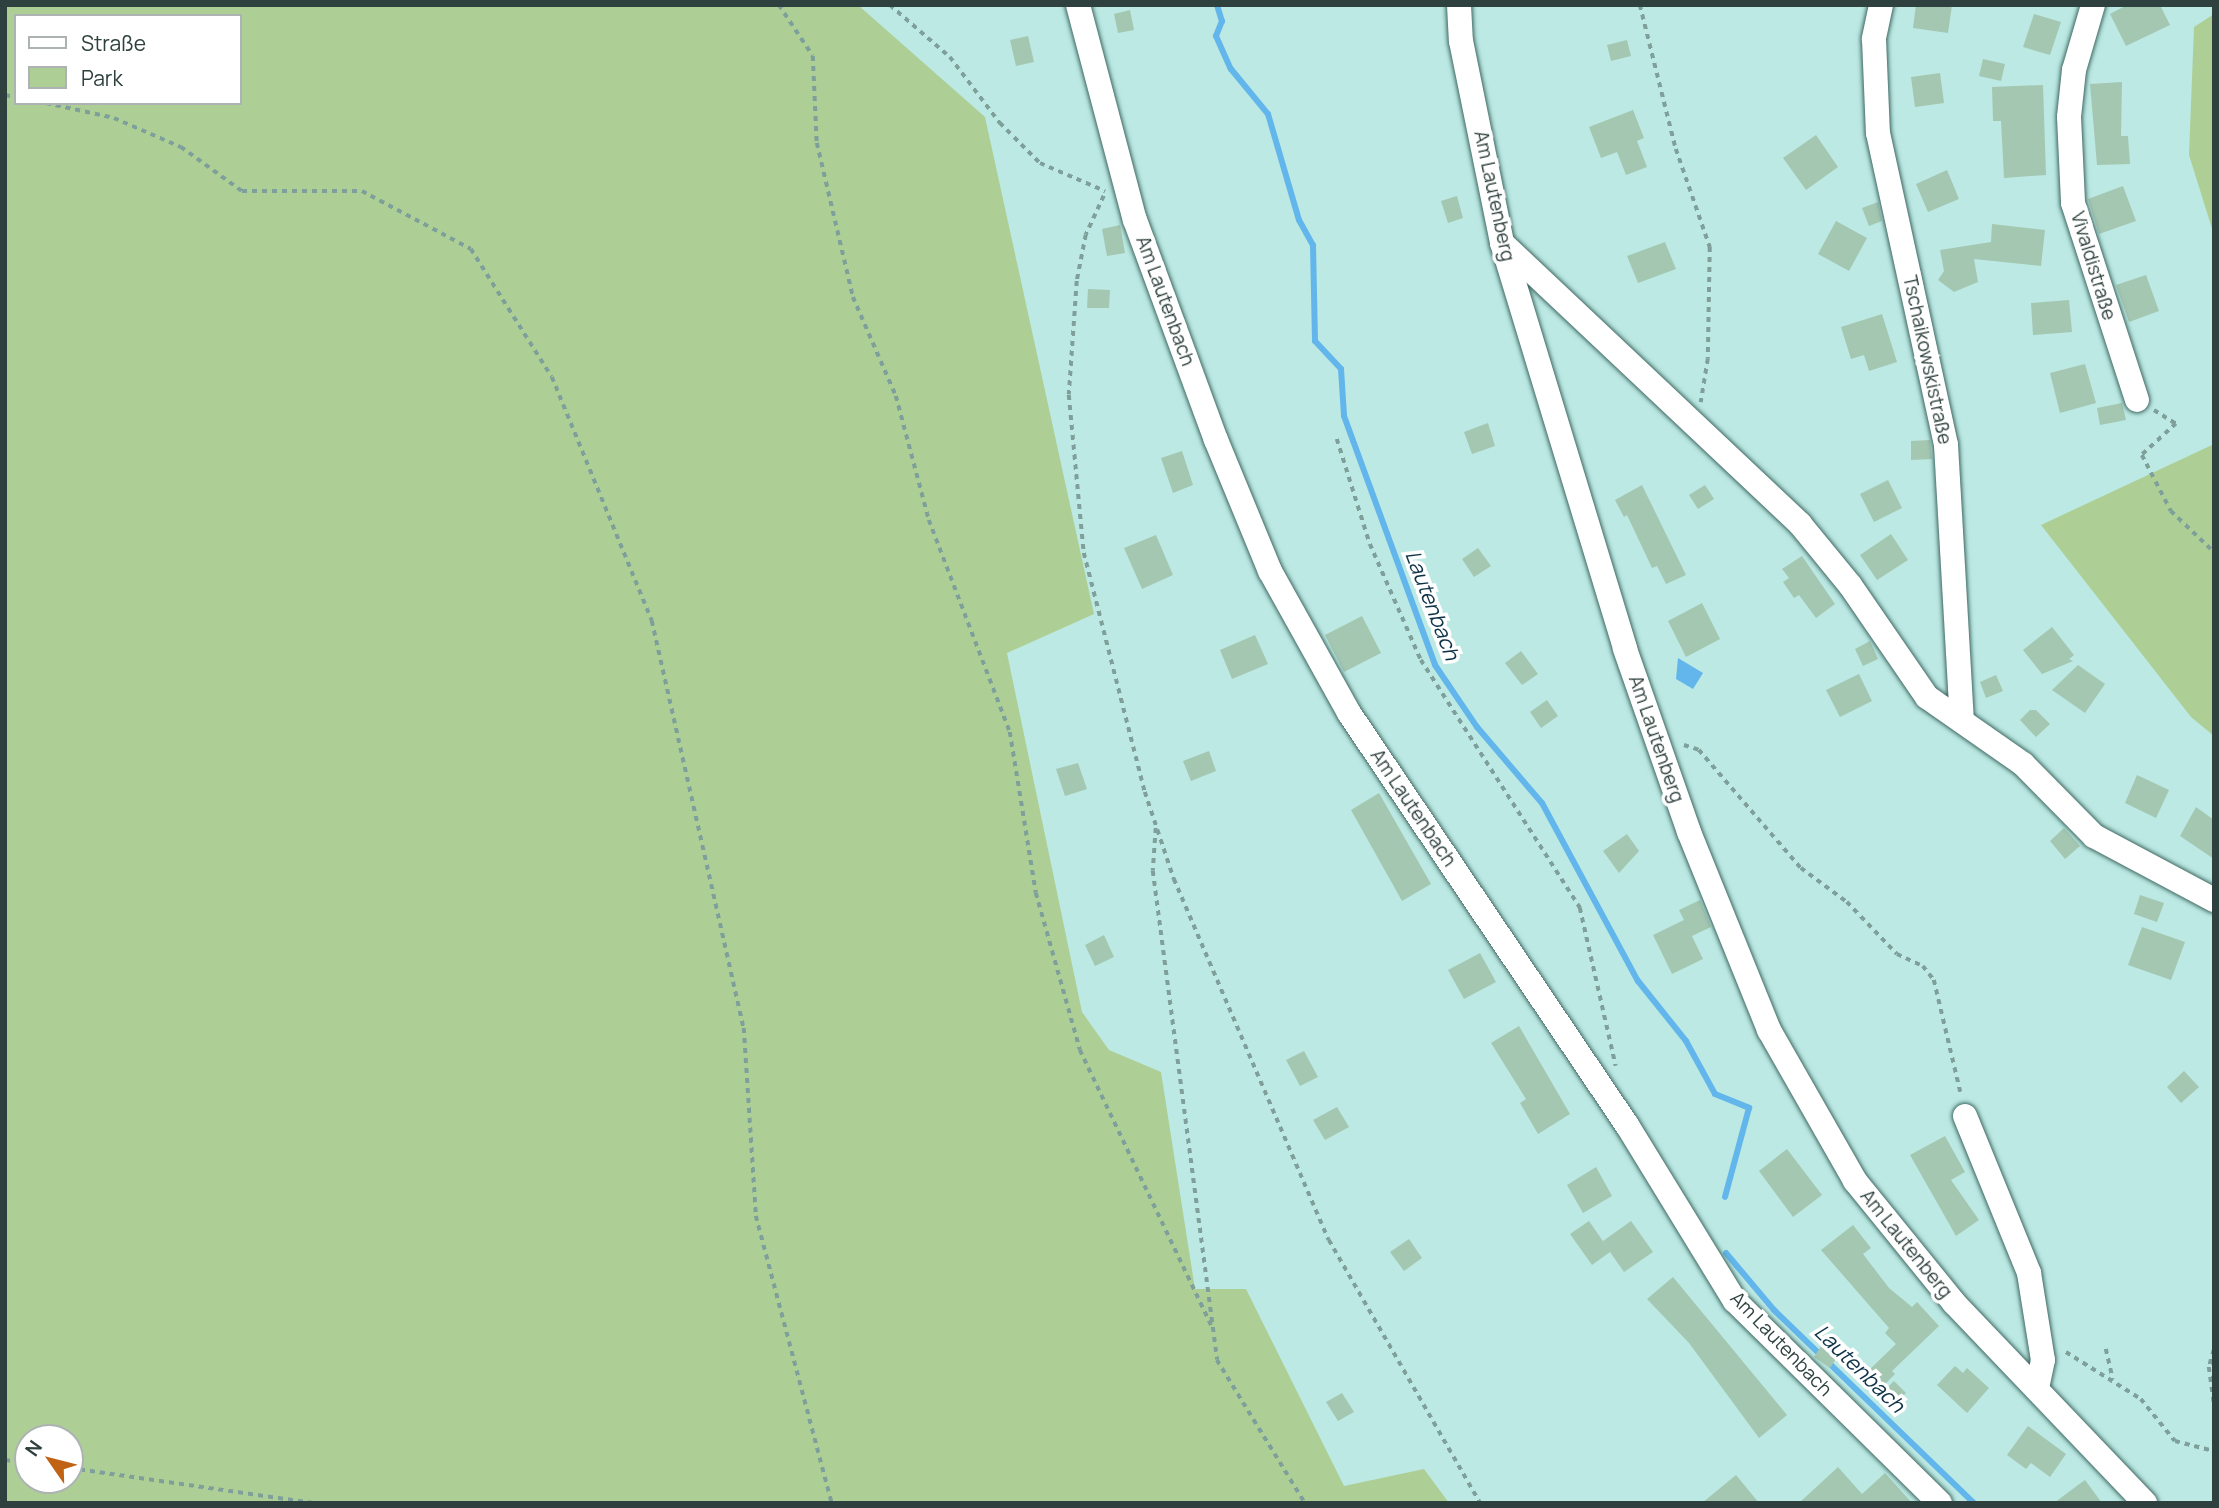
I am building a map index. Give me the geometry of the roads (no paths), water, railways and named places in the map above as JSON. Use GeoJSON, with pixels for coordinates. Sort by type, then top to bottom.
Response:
{"type":"FeatureCollection","features":[{"type":"Feature","properties":{"kind":"street","name":"Am Lautenbach"},"geometry":{"type":"LineString","coordinates":[[1079,5],[1118,189],[1135,220],[1270,571],[1349,713],[1627,1125],[1735,1301],[1940,1503]]}},
{"type":"Feature","properties":{"kind":"street","name":"Am Lautenberg"},"geometry":{"type":"LineString","coordinates":[[1459,5],[1461,41],[1502,243],[1655,736],[1769,1030],[1855,1181],[1954,1303],[2145,1503]]}},
{"type":"Feature","properties":{"kind":"street","name":"Tschaikowskistraße"},"geometry":{"type":"LineString","coordinates":[[1881,5],[1874,39],[1878,133],[1946,445],[1962,719]]}},
{"type":"Feature","properties":{"kind":"street","name":"Vivaldistraße"},"geometry":{"type":"LineString","coordinates":[[2093,5],[2074,69],[2069,117],[2073,203],[2137,400]]}},
{"type":"Feature","properties":{"kind":"street"},"geometry":{"type":"LineString","coordinates":[[1502,243],[1800,524],[1850,585],[1927,697],[1962,719],[2022,764],[2094,836],[2214,900]]}},
{"type":"Feature","properties":{"kind":"street"},"geometry":{"type":"LineString","coordinates":[[1965,1116],[2029,1273],[2043,1360],[2038,1388]]}},
{"type":"Feature","properties":{"kind":"water"},"geometry":{"type":"Polygon","coordinates":[[[1678,658],[1703,673],[1693,689],[1676,679],[1678,658]]]}},
{"type":"Feature","properties":{"kind":"waterway","name":"Lautenbach"},"geometry":{"type":"LineString","coordinates":[[1217,5],[1222,21],[1216,36],[1231,69],[1268,114],[1299,220],[1313,245],[1315,341],[1341,369],[1344,416],[1435,665],[1477,727],[1542,803],[1638,981],[1686,1041],[1715,1094],[1749,1108],[1725,1197]]}},
{"type":"Feature","properties":{"kind":"waterway","name":"Lautenbach"},"geometry":{"type":"LineString","coordinates":[[1726,1253],[1774,1310],[1974,1503]]}}]}
